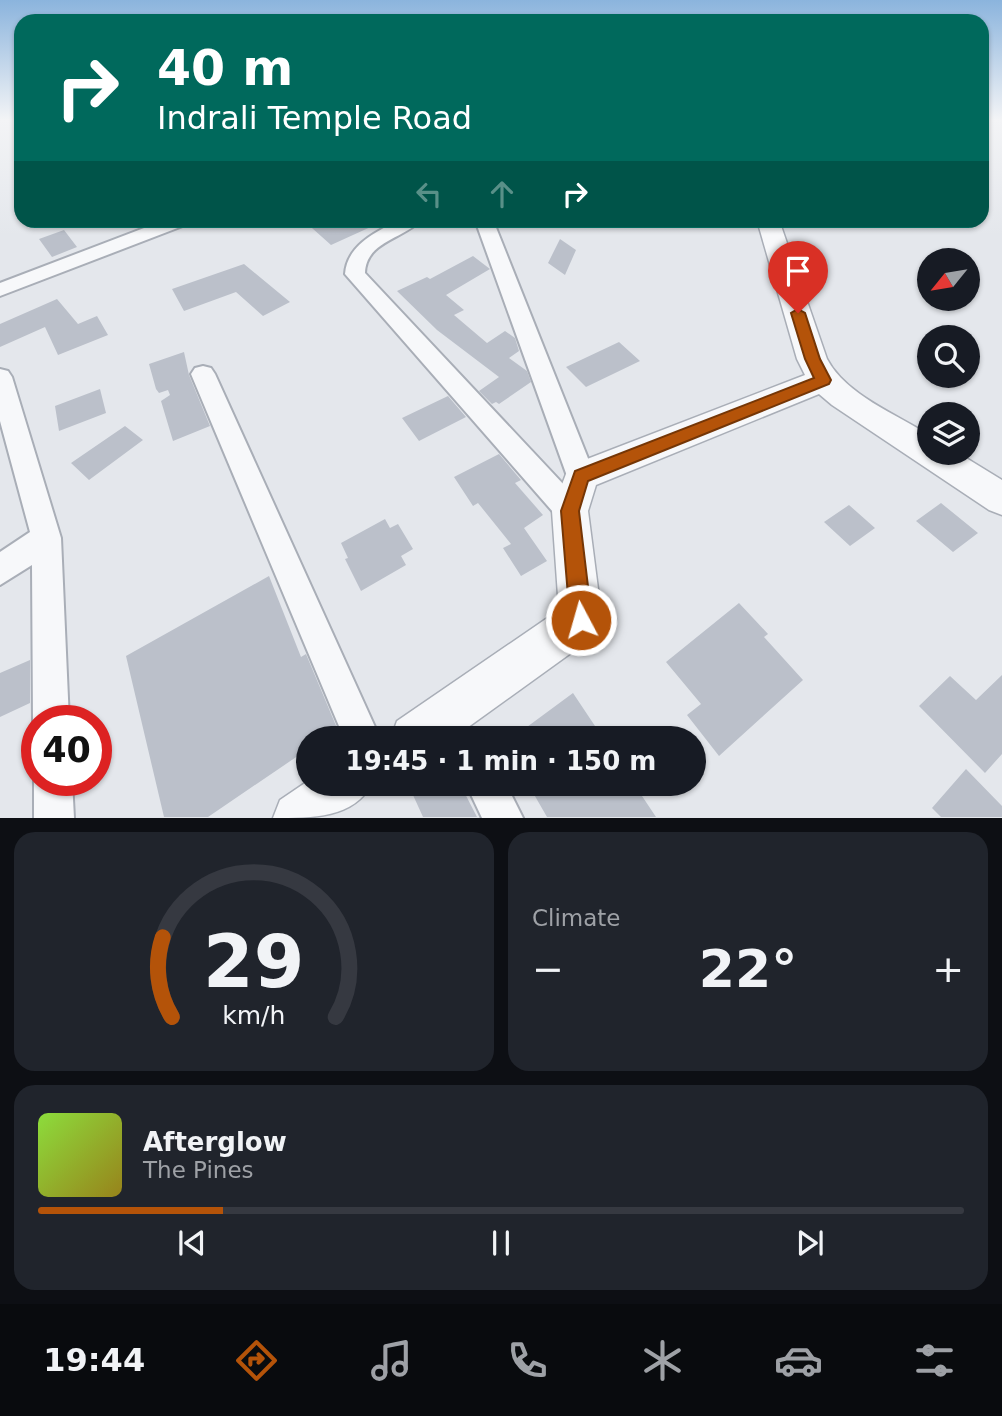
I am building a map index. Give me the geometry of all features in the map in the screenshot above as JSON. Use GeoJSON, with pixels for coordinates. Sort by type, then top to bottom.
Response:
{"type":"FeatureCollection","features":[{"type":"Feature","properties":{"kind":"street"},"geometry":{"type":"LineString","coordinates":[[0,290],[161,228]]}},
{"type":"Feature","properties":{"kind":"street"},"geometry":{"type":"LineString","coordinates":[[400,228],[362,251],[355,260],[355,274],[576,493]]}},
{"type":"Feature","properties":{"kind":"street"},"geometry":{"type":"LineString","coordinates":[[455,726],[581,620],[576,493],[487,228]]}},
{"type":"Feature","properties":{"kind":"street"},"geometry":{"type":"LineString","coordinates":[[771,228],[812,359],[823,380],[843,397],[917,445]]}},
{"type":"Feature","properties":{"kind":"street"},"geometry":{"type":"LineString","coordinates":[[203,374],[357,726]]}},
{"type":"Feature","properties":{"kind":"street"},"geometry":{"type":"LineString","coordinates":[[0,377],[46,538],[51,705]]}},
{"type":"Feature","properties":{"kind":"street"},"geometry":{"type":"LineString","coordinates":[[576,493],[823,380]]}},
{"type":"Feature","properties":{"kind":"street"},"geometry":{"type":"LineString","coordinates":[[949,465],[1002,499]]}},
{"type":"Feature","properties":{"kind":"street"},"geometry":{"type":"LineString","coordinates":[[0,570],[46,538]]}},
{"type":"Feature","properties":{"kind":"street"},"geometry":{"type":"LineString","coordinates":[[53,796],[54,817]]}},
{"type":"Feature","properties":{"kind":"street"},"geometry":{"type":"LineString","coordinates":[[298,817],[329,796]]}},
{"type":"Feature","properties":{"kind":"street"},"geometry":{"type":"LineString","coordinates":[[492,796],[503,817]]}},
{"type":"Feature","properties":{"kind":"building"},"geometry":{"type":"Polygon","coordinates":[[[312,228],[368,228],[331,245],[312,228]]]}},
{"type":"Feature","properties":{"kind":"building"},"geometry":{"type":"Polygon","coordinates":[[[64,230],[77,247],[52,257],[39,239],[64,230]]]}},
{"type":"Feature","properties":{"kind":"building"},"geometry":{"type":"Polygon","coordinates":[[[560,239],[576,250],[565,275],[548,263],[560,239]]]}},
{"type":"Feature","properties":{"kind":"building"},"geometry":{"type":"Polygon","coordinates":[[[473,256],[490,269],[446,295],[464,310],[454,315],[487,343],[505,331],[515,338],[519,351],[509,358],[527,371],[531,382],[499,404],[492,404],[479,391],[499,377],[437,330],[397,291],[427,277],[430,279],[473,256]]]}},
{"type":"Feature","properties":{"kind":"building"},"geometry":{"type":"Polygon","coordinates":[[[244,264],[290,302],[263,316],[236,292],[184,311],[172,289],[244,264]]]}},
{"type":"Feature","properties":{"kind":"building"},"geometry":{"type":"Polygon","coordinates":[[[57,299],[78,324],[97,316],[108,335],[58,355],[45,327],[0,347],[0,324],[57,299]]]}},
{"type":"Feature","properties":{"kind":"building"},"geometry":{"type":"Polygon","coordinates":[[[619,342],[640,361],[586,387],[566,367],[619,342]]]}},
{"type":"Feature","properties":{"kind":"building"},"geometry":{"type":"Polygon","coordinates":[[[184,352],[189,375],[210,426],[173,441],[161,401],[170,395],[168,390],[159,393],[156,389],[149,364],[184,352]]]}},
{"type":"Feature","properties":{"kind":"building"},"geometry":{"type":"Polygon","coordinates":[[[100,389],[106,413],[59,431],[55,406],[100,389]]]}},
{"type":"Feature","properties":{"kind":"building"},"geometry":{"type":"Polygon","coordinates":[[[448,396],[466,417],[419,441],[402,418],[448,396]]]}},
{"type":"Feature","properties":{"kind":"building"},"geometry":{"type":"Polygon","coordinates":[[[125,426],[143,440],[89,480],[71,463],[125,426]]]}},
{"type":"Feature","properties":{"kind":"building"},"geometry":{"type":"Polygon","coordinates":[[[499,454],[521,480],[515,483],[543,515],[524,528],[547,561],[521,576],[503,548],[511,544],[478,503],[473,506],[454,477],[499,454]]]}},
{"type":"Feature","properties":{"kind":"building"},"geometry":{"type":"Polygon","coordinates":[[[941,503],[978,533],[953,552],[916,521],[941,503]]]}},
{"type":"Feature","properties":{"kind":"building"},"geometry":{"type":"Polygon","coordinates":[[[849,505],[875,528],[850,546],[824,522],[849,505]]]}},
{"type":"Feature","properties":{"kind":"building"},"geometry":{"type":"Polygon","coordinates":[[[385,519],[390,528],[398,524],[413,549],[401,556],[406,565],[361,591],[345,559],[348,558],[341,543],[385,519]]]}},
{"type":"Feature","properties":{"kind":"building"},"geometry":{"type":"Polygon","coordinates":[[[269,576],[301,657],[306,654],[336,726],[296,726],[296,757],[208,817],[164,817],[126,656],[269,576]]]}},
{"type":"Feature","properties":{"kind":"building"},"geometry":{"type":"Polygon","coordinates":[[[739,603],[768,634],[764,637],[803,680],[719,756],[706,739],[706,726],[696,726],[687,715],[701,704],[666,662],[739,603]]]}},
{"type":"Feature","properties":{"kind":"building"},"geometry":{"type":"Polygon","coordinates":[[[30,660],[30,703],[0,717],[0,673],[30,660]]]}},
{"type":"Feature","properties":{"kind":"building"},"geometry":{"type":"Polygon","coordinates":[[[1002,675],[1002,754],[985,773],[919,706],[950,676],[976,700],[1002,675]]]}},
{"type":"Feature","properties":{"kind":"building"},"geometry":{"type":"Polygon","coordinates":[[[573,693],[595,726],[528,726],[573,693]]]}},
{"type":"Feature","properties":{"kind":"building"},"geometry":{"type":"Polygon","coordinates":[[[966,769],[1002,806],[1002,817],[941,817],[932,808],[966,769]]]}},
{"type":"Feature","properties":{"kind":"building"},"geometry":{"type":"Polygon","coordinates":[[[413,796],[466,796],[477,817],[423,817],[413,796]]]}},
{"type":"Feature","properties":{"kind":"building"},"geometry":{"type":"Polygon","coordinates":[[[535,796],[642,796],[656,817],[547,817],[535,796]]]}},
{"type":"Feature","properties":{"kind":"route"},"geometry":{"type":"LineString","coordinates":[[581,620],[570,511],[581,476],[823,380],[812,359],[798,313]]}}]}
